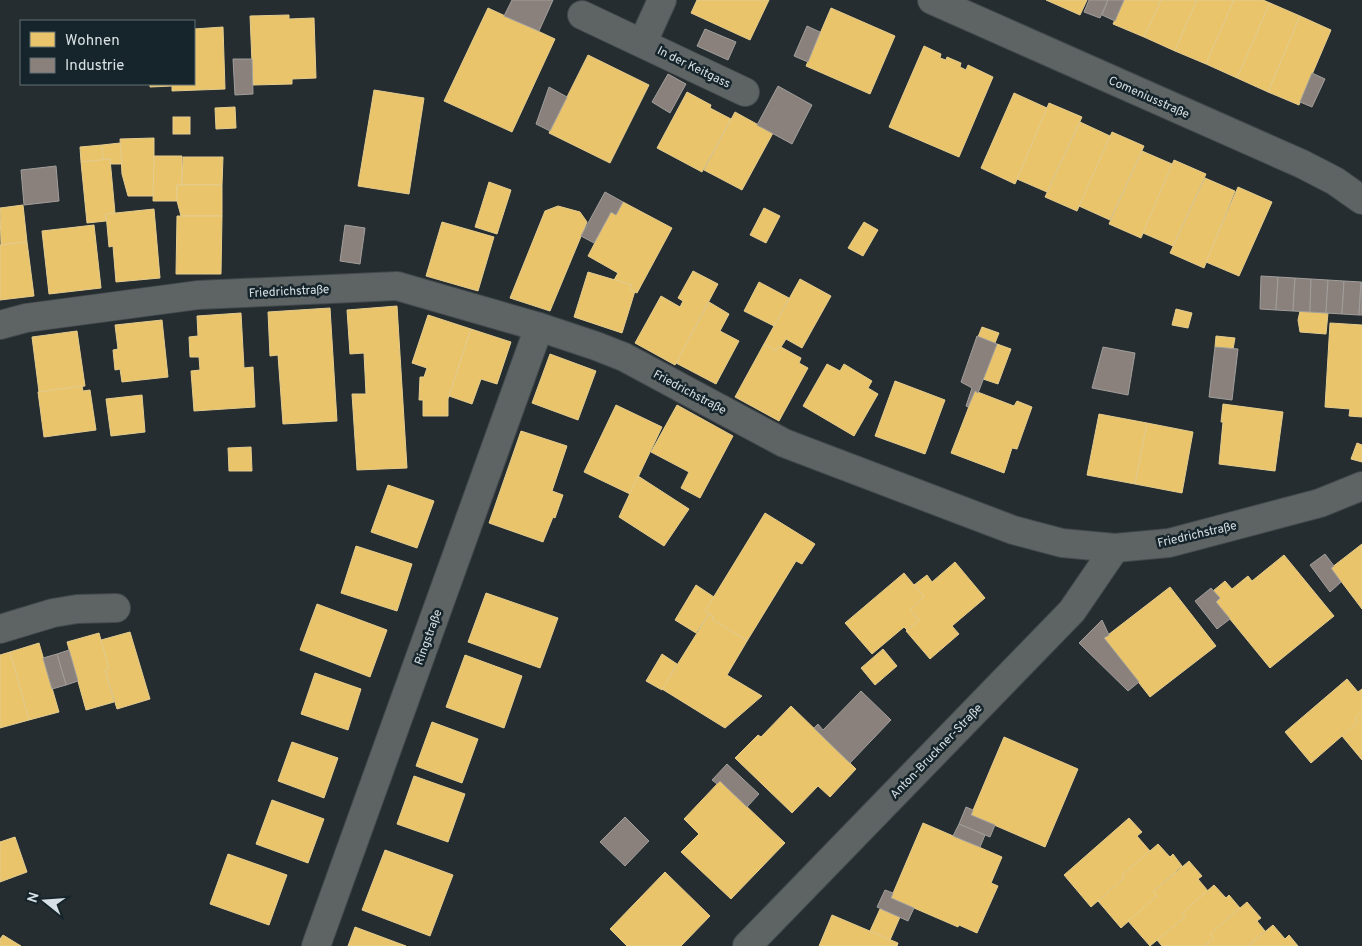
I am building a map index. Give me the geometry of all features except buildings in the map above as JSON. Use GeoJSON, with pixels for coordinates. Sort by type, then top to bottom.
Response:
{"type":"FeatureCollection","features":[{"type":"Feature","properties":{"kind":"street","name":"In der Keitgass"},"geometry":{"type":"LineString","coordinates":[[643,42],[662,0]]}},
{"type":"Feature","properties":{"kind":"street","name":"Comeniusstraße"},"geometry":{"type":"LineString","coordinates":[[932,0],[1302,164],[1335,181],[1362,200]]}},
{"type":"Feature","properties":{"kind":"street","name":"In der Keitgass"},"geometry":{"type":"LineString","coordinates":[[582,15],[643,42],[745,92]]}},
{"type":"Feature","properties":{"kind":"street","name":"Friedrichstraße"},"geometry":{"type":"LineString","coordinates":[[0,325],[26,318],[198,295],[397,286],[540,327],[596,346],[624,357],[784,443],[1012,530],[1062,543],[1115,548],[1169,543],[1320,503],[1362,486]]}},
{"type":"Feature","properties":{"kind":"street","name":"Ringstraße"},"geometry":{"type":"LineString","coordinates":[[316,946],[540,327]]}},
{"type":"Feature","properties":{"kind":"street","name":"Anton-Bruckner-Straße"},"geometry":{"type":"LineString","coordinates":[[747,946],[1072,611],[1115,548]]}},
{"type":"Feature","properties":{"kind":"street"},"geometry":{"type":"LineString","coordinates":[[0,629],[53,613],[77,609],[116,608]]}}]}
